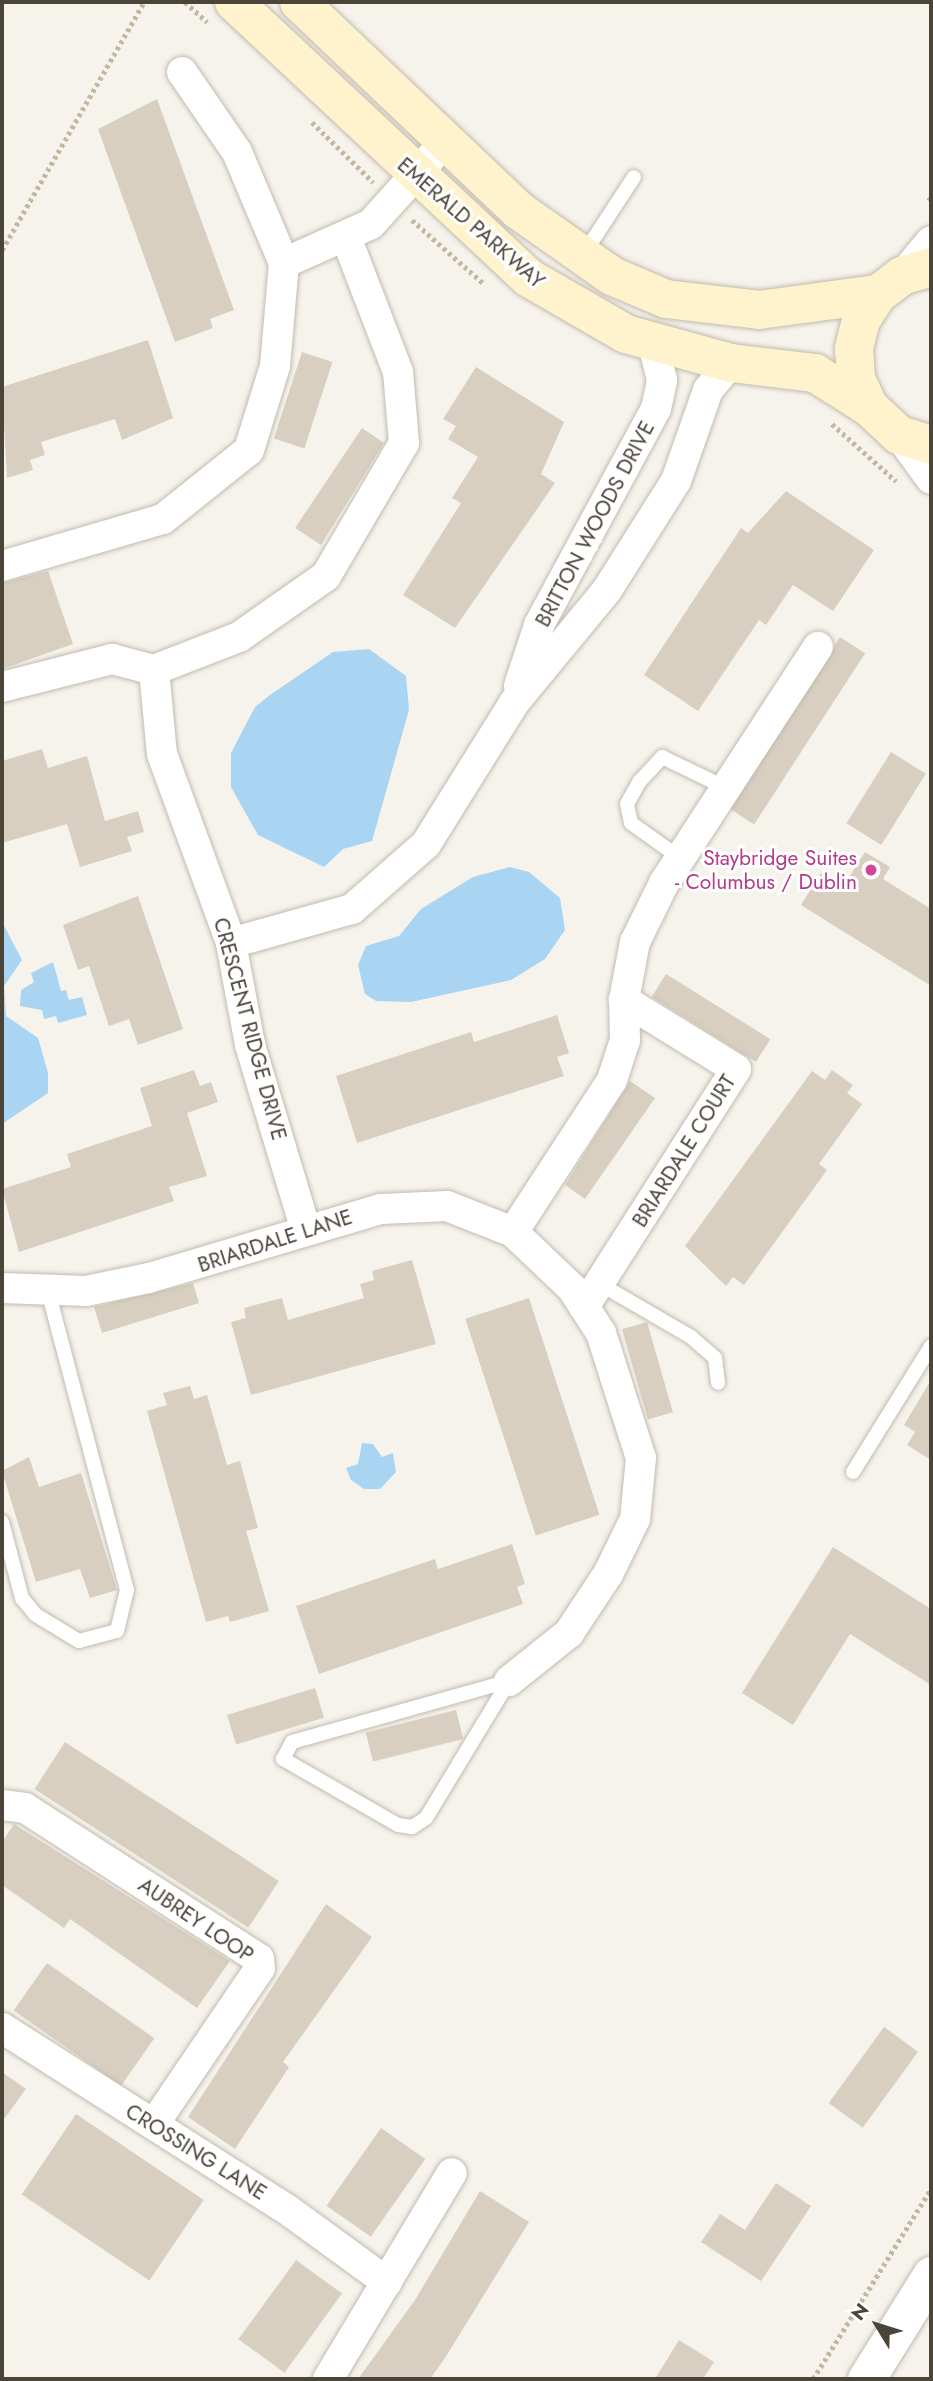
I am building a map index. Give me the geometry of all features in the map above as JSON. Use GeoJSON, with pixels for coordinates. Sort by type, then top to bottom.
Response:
{"type":"FeatureCollection","features":[{"type":"Feature","properties":{"kind":"main road","name":"EMERALD PARKWAY"},"geometry":{"type":"LineString","coordinates":[[234,2],[414,177],[529,278],[594,319],[653,343],[731,363],[815,373],[869,407]]}},
{"type":"Feature","properties":{"kind":"main road","name":"EMERALD PARKWAY"},"geometry":{"type":"LineString","coordinates":[[299,2],[444,143],[518,210],[612,276],[666,299],[720,307],[804,308],[904,279]]}},
{"type":"Feature","properties":{"kind":"main road"},"geometry":{"type":"LineString","coordinates":[[904,279],[861,320],[854,349],[856,379],[869,407],[915,440]]}},
{"type":"Feature","properties":{"kind":"street"},"geometry":{"type":"LineString","coordinates":[[2,566],[163,519],[249,450],[275,366],[284,263],[237,152],[182,72]]}},
{"type":"Feature","properties":{"kind":"street"},"geometry":{"type":"LineString","coordinates":[[284,263],[347,240],[371,224],[444,143]]}},
{"type":"Feature","properties":{"kind":"street"},"geometry":{"type":"LineString","coordinates":[[2,687],[112,659],[154,670],[239,637],[326,576],[404,443],[398,372],[347,240]]}},
{"type":"Feature","properties":{"kind":"street"},"geometry":{"type":"LineString","coordinates":[[904,279],[931,241]]}},
{"type":"Feature","properties":{"kind":"street","name":"BRITTON WOODS DRIVE"},"geometry":{"type":"LineString","coordinates":[[514,703],[539,625],[656,409],[663,380],[653,343]]}},
{"type":"Feature","properties":{"kind":"street","name":"BRITTON WOODS DRIVE"},"geometry":{"type":"LineString","coordinates":[[230,943],[352,909],[395,877],[466,786],[514,703],[607,590],[676,481],[708,390],[731,363]]}},
{"type":"Feature","properties":{"kind":"street"},"geometry":{"type":"LineString","coordinates":[[915,440],[931,479]]}},
{"type":"Feature","properties":{"kind":"street"},"geometry":{"type":"LineString","coordinates":[[513,1232],[612,1080],[625,1041],[624,1000],[635,942],[680,858],[818,647]]}},
{"type":"Feature","properties":{"kind":"street","name":"CRESCENT RIDGE DRIVE"},"geometry":{"type":"LineString","coordinates":[[154,670],[162,754],[230,943],[250,1045],[305,1227]]}},
{"type":"Feature","properties":{"kind":"street","name":"BRIARDALE COURT"},"geometry":{"type":"LineString","coordinates":[[592,1295],[736,1069],[624,1000]]}},
{"type":"Feature","properties":{"kind":"street","name":"BRIARDALE LANE"},"geometry":{"type":"LineString","coordinates":[[2,1288],[48,1291],[149,1278],[305,1227],[416,1205],[447,1206],[513,1232],[592,1295],[601,1333],[641,1458],[635,1519],[569,1633],[509,1681]]}},
{"type":"Feature","properties":{"kind":"street","name":"AUBREY LOOP"},"geometry":{"type":"LineString","coordinates":[[2,1805],[25,1808],[259,1959],[260,1968],[154,2124]]}},
{"type":"Feature","properties":{"kind":"street","name":"CROSSING LANE"},"geometry":{"type":"LineString","coordinates":[[2,2028],[154,2124],[387,2282]]}},
{"type":"Feature","properties":{"kind":"street"},"geometry":{"type":"LineString","coordinates":[[328,2379],[452,2173]]}},
{"type":"Feature","properties":{"kind":"street"},"geometry":{"type":"LineString","coordinates":[[866,2379],[931,2275]]}},
{"type":"Feature","properties":{"kind":"lane"},"geometry":{"type":"LineString","coordinates":[[583,256],[634,177]]}},
{"type":"Feature","properties":{"kind":"lane"},"geometry":{"type":"LineString","coordinates":[[680,858],[631,823],[628,804],[640,781],[662,757],[726,788]]}},
{"type":"Feature","properties":{"kind":"lane"},"geometry":{"type":"LineString","coordinates":[[2,1522],[22,1598],[36,1615],[79,1641],[117,1632],[127,1590],[48,1291]]}},
{"type":"Feature","properties":{"kind":"lane"},"geometry":{"type":"LineString","coordinates":[[592,1295],[691,1337],[715,1358],[718,1383]]}},
{"type":"Feature","properties":{"kind":"lane"},"geometry":{"type":"LineString","coordinates":[[853,1472],[931,1346]]}},
{"type":"Feature","properties":{"kind":"lane"},"geometry":{"type":"LineString","coordinates":[[509,1681],[426,1818],[412,1827],[398,1825],[283,1759],[292,1742],[509,1681]]}},
{"type":"Feature","properties":{"kind":"path"},"geometry":{"type":"LineString","coordinates":[[2,250],[144,2]]}},
{"type":"Feature","properties":{"kind":"path"},"geometry":{"type":"LineString","coordinates":[[826,420],[903,490]]}},
{"type":"Feature","properties":{"kind":"path"},"geometry":{"type":"LineString","coordinates":[[813,2379],[931,2189]]}},
{"type":"Feature","properties":{"kind":"water"},"geometry":{"type":"Polygon","coordinates":[[[369,649],[406,676],[409,710],[372,841],[343,849],[324,867],[258,835],[231,787],[231,753],[255,707],[270,695],[333,652],[369,649]]]}},
{"type":"Feature","properties":{"kind":"water"},"geometry":{"type":"Polygon","coordinates":[[[510,867],[529,872],[560,898],[565,930],[545,959],[511,980],[411,1002],[376,1001],[365,994],[358,965],[366,946],[399,936],[421,909],[473,877],[510,867]]]}},
{"type":"Feature","properties":{"kind":"water"},"geometry":{"type":"Polygon","coordinates":[[[2,922],[22,960],[4,986],[6,1016],[38,1038],[48,1073],[48,1093],[2,1124],[2,922]]]}},
{"type":"Feature","properties":{"kind":"water"},"geometry":{"type":"Polygon","coordinates":[[[53,962],[61,991],[66,990],[69,1000],[82,997],[87,1015],[58,1023],[56,1016],[44,1019],[42,1010],[20,1006],[21,990],[34,982],[31,973],[53,962]]]}},
{"type":"Feature","properties":{"kind":"water"},"geometry":{"type":"Polygon","coordinates":[[[362,1443],[373,1444],[382,1457],[393,1453],[396,1472],[380,1489],[364,1489],[351,1480],[346,1468],[358,1464],[362,1443]]]}},
{"type":"Feature","properties":{"kind":"building"},"geometry":{"type":"Polygon","coordinates":[[[157,99],[234,310],[210,319],[213,328],[175,342],[98,129],[157,99]]]}},
{"type":"Feature","properties":{"kind":"building"},"geometry":{"type":"Polygon","coordinates":[[[148,340],[173,418],[122,440],[115,419],[41,442],[45,455],[30,460],[33,470],[7,478],[2,387],[148,340]]]}},
{"type":"Feature","properties":{"kind":"building"},"geometry":{"type":"Polygon","coordinates":[[[302,352],[332,362],[304,448],[274,439],[302,352]]]}},
{"type":"Feature","properties":{"kind":"building"},"geometry":{"type":"Polygon","coordinates":[[[476,367],[564,422],[541,474],[555,483],[455,628],[403,595],[461,503],[452,498],[478,457],[448,439],[456,426],[443,419],[476,367]]]}},
{"type":"Feature","properties":{"kind":"building"},"geometry":{"type":"Polygon","coordinates":[[[362,428],[384,443],[321,545],[295,528],[362,428]]]}},
{"type":"Feature","properties":{"kind":"building"},"geometry":{"type":"Polygon","coordinates":[[[786,491],[874,550],[833,611],[793,585],[766,625],[759,620],[698,711],[644,675],[741,528],[748,533],[786,491]]]}},
{"type":"Feature","properties":{"kind":"building"},"geometry":{"type":"Polygon","coordinates":[[[48,571],[73,644],[2,669],[2,583],[48,571]]]}},
{"type":"Feature","properties":{"kind":"building"},"geometry":{"type":"Polygon","coordinates":[[[840,637],[865,653],[754,824],[729,808],[840,637]]]}},
{"type":"Feature","properties":{"kind":"building"},"geometry":{"type":"Polygon","coordinates":[[[42,749],[48,768],[87,756],[105,821],[138,811],[144,832],[127,837],[132,851],[80,867],[67,824],[2,843],[2,761],[42,749]]]}},
{"type":"Feature","properties":{"kind":"building"},"geometry":{"type":"Polygon","coordinates":[[[891,752],[926,774],[881,845],[846,823],[891,752]]]}},
{"type":"Feature","properties":{"kind":"building","name":"Staybridge Suites - Columbus / Dublin"},"geometry":{"type":"Polygon","coordinates":[[[865,852],[890,867],[883,879],[931,909],[931,986],[801,905],[821,873],[843,887],[865,852]]]}},
{"type":"Feature","properties":{"kind":"building"},"geometry":{"type":"Polygon","coordinates":[[[138,896],[183,1029],[138,1045],[129,1019],[109,1026],[89,966],[78,970],[63,925],[138,896]]]}},
{"type":"Feature","properties":{"kind":"building"},"geometry":{"type":"Polygon","coordinates":[[[666,974],[770,1039],[756,1062],[652,997],[666,974]]]}},
{"type":"Feature","properties":{"kind":"building"},"geometry":{"type":"Polygon","coordinates":[[[557,1015],[569,1053],[557,1057],[564,1076],[357,1143],[336,1076],[471,1032],[474,1042],[557,1015]]]}},
{"type":"Feature","properties":{"kind":"building"},"geometry":{"type":"Polygon","coordinates":[[[194,1070],[200,1086],[211,1082],[218,1102],[187,1113],[207,1176],[169,1187],[174,1201],[19,1252],[2,1189],[71,1167],[67,1154],[152,1126],[140,1088],[194,1070]]]}},
{"type":"Feature","properties":{"kind":"building"},"geometry":{"type":"Polygon","coordinates":[[[832,1070],[853,1085],[847,1093],[862,1104],[819,1164],[827,1170],[744,1285],[733,1277],[726,1286],[685,1246],[812,1071],[825,1080],[832,1070]]]}},
{"type":"Feature","properties":{"kind":"building"},"geometry":{"type":"Polygon","coordinates":[[[630,1081],[655,1098],[585,1199],[565,1185],[630,1081]]]}},
{"type":"Feature","properties":{"kind":"building"},"geometry":{"type":"Polygon","coordinates":[[[412,1260],[436,1344],[251,1395],[231,1322],[246,1318],[244,1308],[282,1298],[288,1320],[364,1298],[360,1284],[374,1280],[372,1271],[412,1260]]]}},
{"type":"Feature","properties":{"kind":"building"},"geometry":{"type":"Polygon","coordinates":[[[193,1283],[199,1303],[102,1333],[94,1307],[193,1283]]]}},
{"type":"Feature","properties":{"kind":"building"},"geometry":{"type":"Polygon","coordinates":[[[529,1298],[599,1515],[536,1536],[465,1319],[529,1298]]]}},
{"type":"Feature","properties":{"kind":"building"},"geometry":{"type":"Polygon","coordinates":[[[647,1322],[673,1412],[648,1420],[622,1329],[647,1322]]]}},
{"type":"Feature","properties":{"kind":"building"},"geometry":{"type":"Polygon","coordinates":[[[931,1380],[931,1460],[907,1445],[915,1432],[904,1425],[931,1380]]]}},
{"type":"Feature","properties":{"kind":"building"},"geometry":{"type":"Polygon","coordinates":[[[190,1386],[194,1399],[207,1395],[227,1465],[240,1461],[258,1528],[246,1531],[269,1611],[230,1622],[228,1616],[206,1622],[147,1411],[167,1405],[163,1393],[190,1386]]]}},
{"type":"Feature","properties":{"kind":"building"},"geometry":{"type":"Polygon","coordinates":[[[29,1457],[39,1487],[81,1473],[117,1590],[90,1598],[80,1569],[36,1582],[2,1471],[29,1457]]]}},
{"type":"Feature","properties":{"kind":"building"},"geometry":{"type":"Polygon","coordinates":[[[512,1544],[525,1584],[517,1587],[523,1604],[319,1674],[296,1606],[435,1559],[438,1569],[512,1544]]]}},
{"type":"Feature","properties":{"kind":"building"},"geometry":{"type":"Polygon","coordinates":[[[833,1547],[931,1609],[931,1685],[850,1634],[793,1725],[742,1693],[833,1547]]]}},
{"type":"Feature","properties":{"kind":"building"},"geometry":{"type":"Polygon","coordinates":[[[315,1688],[324,1718],[236,1745],[227,1715],[315,1688]]]}},
{"type":"Feature","properties":{"kind":"building"},"geometry":{"type":"Polygon","coordinates":[[[456,1710],[463,1739],[373,1762],[366,1732],[456,1710]]]}},
{"type":"Feature","properties":{"kind":"building"},"geometry":{"type":"Polygon","coordinates":[[[65,1742],[279,1881],[248,1928],[35,1789],[65,1742]]]}},
{"type":"Feature","properties":{"kind":"building"},"geometry":{"type":"Polygon","coordinates":[[[14,1824],[230,1961],[197,2008],[70,1919],[64,1928],[2,1885],[2,1842],[14,1824]]]}},
{"type":"Feature","properties":{"kind":"building"},"geometry":{"type":"Polygon","coordinates":[[[326,1904],[372,1937],[283,2062],[289,2067],[235,2149],[188,2117],[326,1904]]]}},
{"type":"Feature","properties":{"kind":"building"},"geometry":{"type":"Polygon","coordinates":[[[47,1963],[154,2038],[121,2086],[14,2011],[47,1963]]]}},
{"type":"Feature","properties":{"kind":"building"},"geometry":{"type":"Polygon","coordinates":[[[884,2027],[918,2052],[863,2128],[829,2103],[884,2027]]]}},
{"type":"Feature","properties":{"kind":"building"},"geometry":{"type":"Polygon","coordinates":[[[2,2072],[26,2089],[2,2122],[2,2072]]]}},
{"type":"Feature","properties":{"kind":"building"},"geometry":{"type":"Polygon","coordinates":[[[76,2114],[204,2200],[149,2281],[22,2194],[76,2114]]]}},
{"type":"Feature","properties":{"kind":"building"},"geometry":{"type":"Polygon","coordinates":[[[381,2128],[425,2159],[371,2237],[327,2206],[381,2128]]]}},
{"type":"Feature","properties":{"kind":"building"},"geometry":{"type":"Polygon","coordinates":[[[776,2183],[811,2206],[761,2281],[701,2242],[720,2214],[745,2230],[776,2183]]]}},
{"type":"Feature","properties":{"kind":"building"},"geometry":{"type":"Polygon","coordinates":[[[480,2191],[529,2222],[445,2358],[430,2379],[358,2379],[415,2300],[480,2191]]]}},
{"type":"Feature","properties":{"kind":"building"},"geometry":{"type":"Polygon","coordinates":[[[296,2260],[342,2294],[285,2373],[238,2339],[296,2260]]]}},
{"type":"Feature","properties":{"kind":"building"},"geometry":{"type":"Polygon","coordinates":[[[679,2340],[714,2362],[703,2379],[655,2379],[679,2340]]]}},
{"type":"Feature","properties":{"kind":"place","name":"Staybridge Suites - Columbus / Dublin"},"geometry":{"type":"Point","coordinates":[871,870]}}]}
